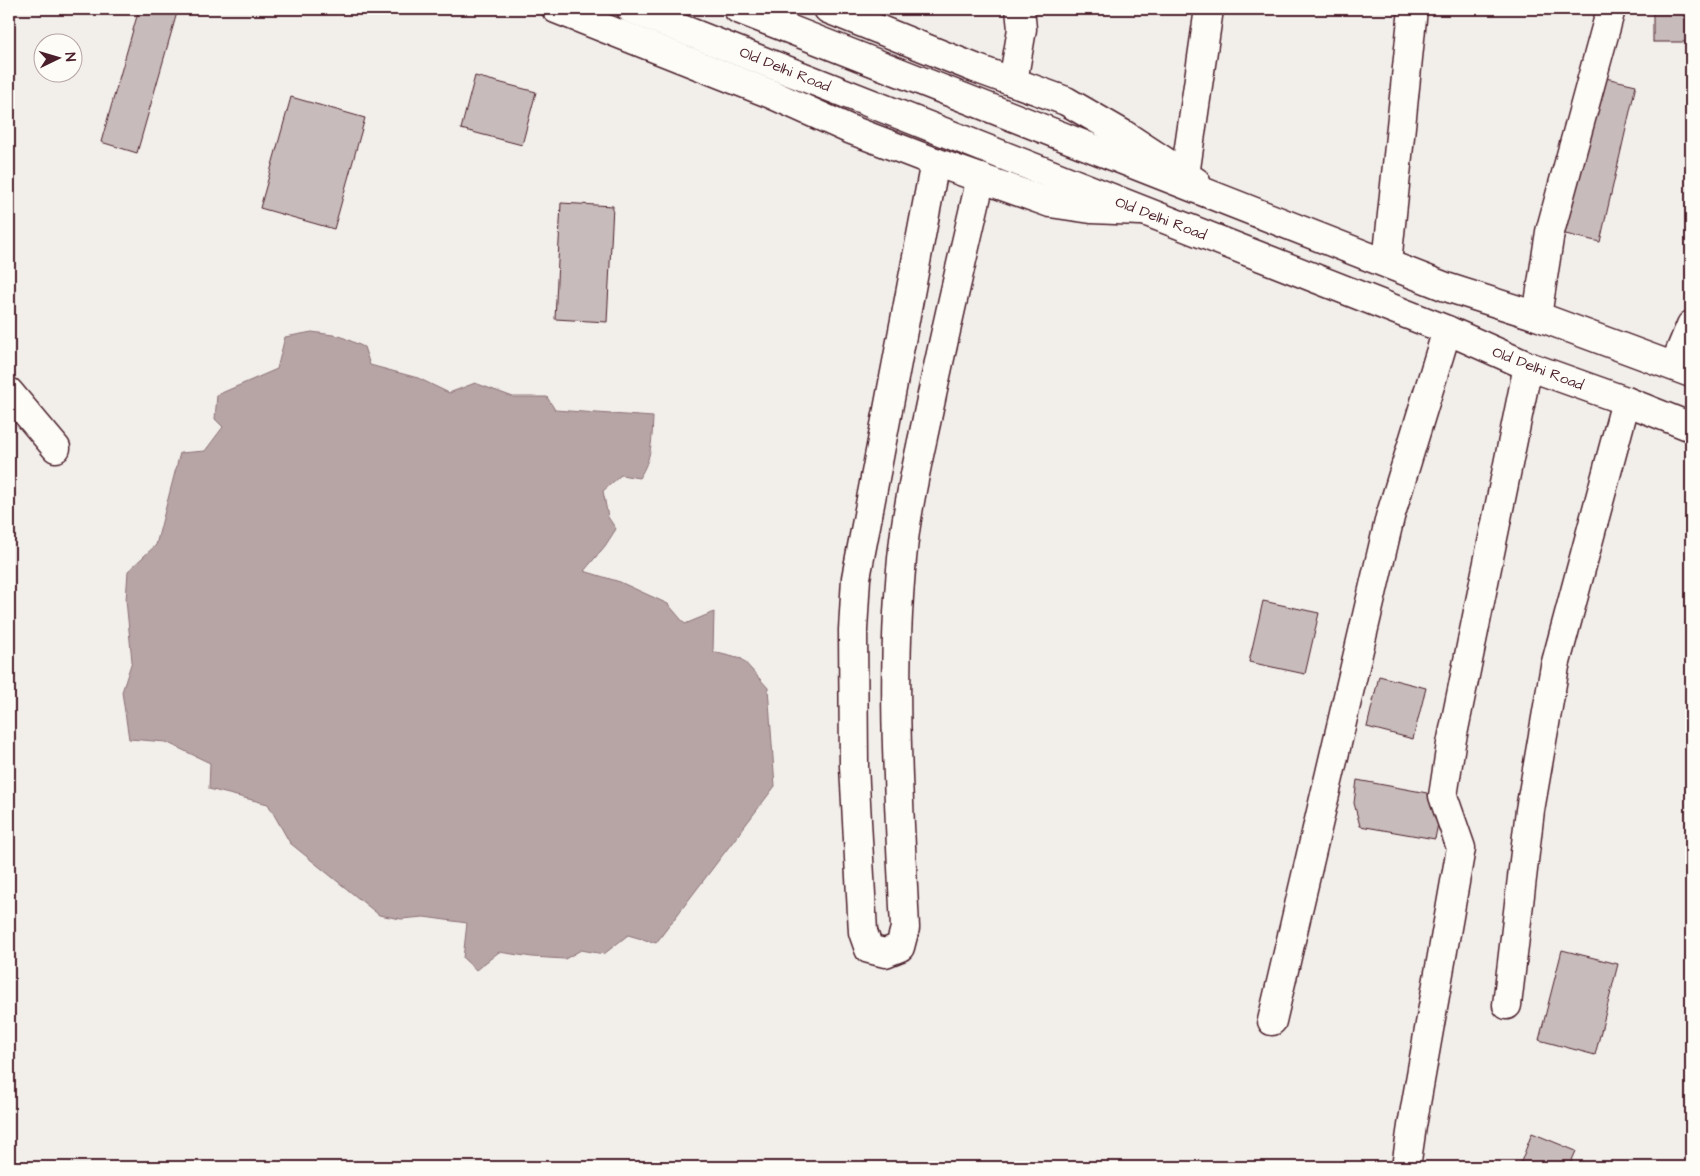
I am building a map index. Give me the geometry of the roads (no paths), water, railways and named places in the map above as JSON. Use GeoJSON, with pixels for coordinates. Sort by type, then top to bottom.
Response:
{"type":"FeatureCollection","features":[{"type":"Feature","properties":{"kind":"street"},"geometry":{"type":"LineString","coordinates":[[556,9],[771,94],[850,129],[1050,203],[1092,209],[1144,211]]}},
{"type":"Feature","properties":{"kind":"street","name":"Old Delhi Road"},"geometry":{"type":"LineString","coordinates":[[631,9],[1447,330],[1528,366],[1626,401],[1691,427]]}},
{"type":"Feature","properties":{"kind":"street"},"geometry":{"type":"LineString","coordinates":[[738,9],[1446,287],[1538,316],[1683,370],[1691,325]]}},
{"type":"Feature","properties":{"kind":"street"},"geometry":{"type":"LineString","coordinates":[[1013,82],[1022,29],[1020,9]]}},
{"type":"Feature","properties":{"kind":"street"},"geometry":{"type":"LineString","coordinates":[[1185,175],[1210,9]]}},
{"type":"Feature","properties":{"kind":"street"},"geometry":{"type":"LineString","coordinates":[[1387,264],[1413,9]]}},
{"type":"Feature","properties":{"kind":"street"},"geometry":{"type":"LineString","coordinates":[[1538,316],[1550,232],[1611,9]]}},
{"type":"Feature","properties":{"kind":"street"},"geometry":{"type":"LineString","coordinates":[[835,10],[974,68],[1066,100],[1123,134],[1223,200]]}},
{"type":"Feature","properties":{"kind":"street"},"geometry":{"type":"LineString","coordinates":[[935,162],[856,578],[853,630],[854,766],[862,932],[869,949],[885,953],[900,947],[905,928],[896,746],[898,605],[904,539],[912,490],[946,328],[981,178]]}},
{"type":"Feature","properties":{"kind":"street"},"geometry":{"type":"LineString","coordinates":[[1272,1021],[1390,517],[1447,330]]}},
{"type":"Feature","properties":{"kind":"street"},"geometry":{"type":"LineString","coordinates":[[1406,1167],[1461,848],[1443,796],[1451,744],[1528,366]]}},
{"type":"Feature","properties":{"kind":"street"},"geometry":{"type":"LineString","coordinates":[[9,392],[56,448]]}},
{"type":"Feature","properties":{"kind":"street"},"geometry":{"type":"LineString","coordinates":[[1507,1005],[1530,810],[1555,666],[1626,401]]}}]}
